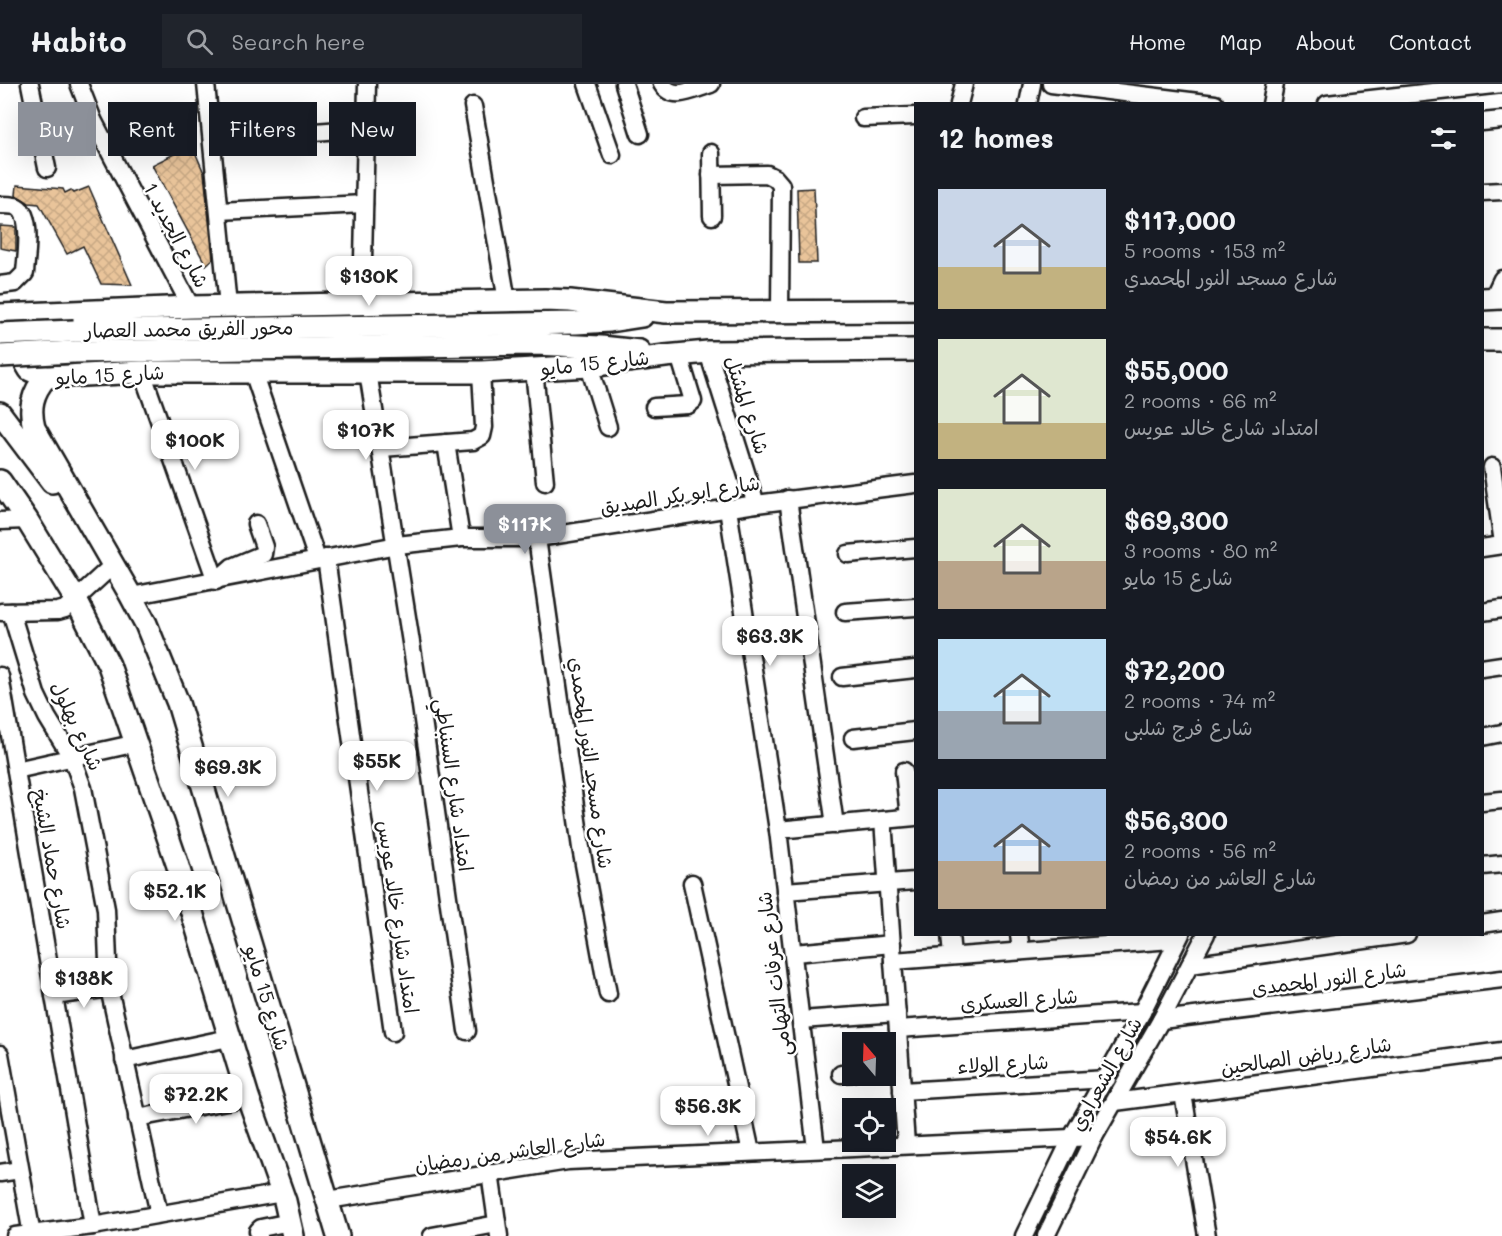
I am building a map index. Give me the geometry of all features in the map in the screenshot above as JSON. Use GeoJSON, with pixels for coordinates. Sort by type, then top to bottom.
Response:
{"type":"FeatureCollection","features":[{"type":"Feature","properties":{"kind":"main road"},"geometry":{"type":"LineString","coordinates":[[0,315],[190,307],[507,301],[570,301],[666,312],[914,311]]}},
{"type":"Feature","properties":{"kind":"main road","name":"محور الفريق محمد العصار"},"geometry":{"type":"LineString","coordinates":[[0,334],[576,323],[610,321],[666,312]]}},
{"type":"Feature","properties":{"kind":"main road"},"geometry":{"type":"LineString","coordinates":[[43,314],[28,323],[23,330],[19,347],[21,356],[30,370],[46,377]]}},
{"type":"Feature","properties":{"kind":"main road","name":"محور الفريق محمد العصار"},"geometry":{"type":"LineString","coordinates":[[0,357],[73,351],[535,344],[601,347],[672,355]]}},
{"type":"Feature","properties":{"kind":"main road","name":"شارع 15 مايو"},"geometry":{"type":"LineString","coordinates":[[338,1236],[178,703],[146,624],[34,428],[31,417],[34,396],[46,377],[142,372],[481,372],[589,366],[708,352],[914,350]]}},
{"type":"Feature","properties":{"kind":"main road"},"geometry":{"type":"LineString","coordinates":[[0,413],[113,565]]}},
{"type":"Feature","properties":{"kind":"main road"},"geometry":{"type":"LineString","coordinates":[[0,482],[27,520],[76,600],[109,665],[177,863],[248,1097],[282,1193],[291,1232]]}},
{"type":"Feature","properties":{"kind":"street"},"geometry":{"type":"LineString","coordinates":[[30,84],[33,102]]}},
{"type":"Feature","properties":{"kind":"street","name":"شارع الجديد 1"},"geometry":{"type":"LineString","coordinates":[[79,84],[86,102]]}},
{"type":"Feature","properties":{"kind":"street"},"geometry":{"type":"LineString","coordinates":[[206,84],[209,112]]}},
{"type":"Feature","properties":{"kind":"street"},"geometry":{"type":"LineString","coordinates":[[367,84],[367,102]]}},
{"type":"Feature","properties":{"kind":"street"},"geometry":{"type":"LineString","coordinates":[[587,84],[612,154]]}},
{"type":"Feature","properties":{"kind":"street"},"geometry":{"type":"LineString","coordinates":[[624,84],[640,134]]}},
{"type":"Feature","properties":{"kind":"street"},"geometry":{"type":"LineString","coordinates":[[662,84],[667,91],[675,94],[711,84]]}},
{"type":"Feature","properties":{"kind":"street"},"geometry":{"type":"LineString","coordinates":[[960,102],[964,84]]}},
{"type":"Feature","properties":{"kind":"street"},"geometry":{"type":"LineString","coordinates":[[1028,102],[1032,84]]}},
{"type":"Feature","properties":{"kind":"street"},"geometry":{"type":"LineString","coordinates":[[1051,84],[1199,102]]}},
{"type":"Feature","properties":{"kind":"street"},"geometry":{"type":"LineString","coordinates":[[1271,102],[1275,84]]}},
{"type":"Feature","properties":{"kind":"street"},"geometry":{"type":"LineString","coordinates":[[1344,102],[1502,84]]}},
{"type":"Feature","properties":{"kind":"street"},"geometry":{"type":"LineString","coordinates":[[473,106],[507,301]]}},
{"type":"Feature","properties":{"kind":"street"},"geometry":{"type":"LineString","coordinates":[[863,118],[914,116]]}},
{"type":"Feature","properties":{"kind":"street"},"geometry":{"type":"LineString","coordinates":[[1484,122],[1502,120]]}},
{"type":"Feature","properties":{"kind":"street","name":"شارع الجديد 1"},"geometry":{"type":"LineString","coordinates":[[96,126],[190,307]]}},
{"type":"Feature","properties":{"kind":"street"},"geometry":{"type":"LineString","coordinates":[[711,153],[712,216]]}},
{"type":"Feature","properties":{"kind":"street"},"geometry":{"type":"LineString","coordinates":[[44,156],[47,168]]}},
{"type":"Feature","properties":{"kind":"street"},"geometry":{"type":"LineString","coordinates":[[214,156],[228,306]]}},
{"type":"Feature","properties":{"kind":"street"},"geometry":{"type":"LineString","coordinates":[[362,304],[365,156]]}},
{"type":"Feature","properties":{"kind":"street"},"geometry":{"type":"LineString","coordinates":[[711,175],[767,174],[776,178],[781,185],[780,312]]}},
{"type":"Feature","properties":{"kind":"street"},"geometry":{"type":"LineString","coordinates":[[1484,192],[1502,191]]}},
{"type":"Feature","properties":{"kind":"street"},"geometry":{"type":"LineString","coordinates":[[219,211],[364,204]]}},
{"type":"Feature","properties":{"kind":"street"},"geometry":{"type":"LineString","coordinates":[[0,205],[15,206],[20,209],[27,222],[25,273],[15,283],[0,285]]}},
{"type":"Feature","properties":{"kind":"street"},"geometry":{"type":"LineString","coordinates":[[1492,298],[1502,279]]}},
{"type":"Feature","properties":{"kind":"street","name":"شارع المشتل"},"geometry":{"type":"LineString","coordinates":[[708,352],[756,504]]}},
{"type":"Feature","properties":{"kind":"street"},"geometry":{"type":"LineString","coordinates":[[654,407],[688,405],[693,401],[672,355]]}},
{"type":"Feature","properties":{"kind":"street"},"geometry":{"type":"LineString","coordinates":[[589,366],[608,428]]}},
{"type":"Feature","properties":{"kind":"street"},"geometry":{"type":"LineString","coordinates":[[534,369],[545,482]]}},
{"type":"Feature","properties":{"kind":"street"},"geometry":{"type":"LineString","coordinates":[[142,372],[216,581],[232,567],[263,554],[264,547],[256,524]]}},
{"type":"Feature","properties":{"kind":"street","name":"امتداد شارع خالد عويس"},"geometry":{"type":"LineString","coordinates":[[253,372],[322,558],[393,1032]]}},
{"type":"Feature","properties":{"kind":"street","name":"امتداد شارع السنباطي"},"geometry":{"type":"LineString","coordinates":[[368,372],[397,545],[467,1031]]}},
{"type":"Feature","properties":{"kind":"street"},"geometry":{"type":"LineString","coordinates":[[382,448],[473,441],[482,436],[484,427],[481,372]]}},
{"type":"Feature","properties":{"kind":"street"},"geometry":{"type":"LineString","coordinates":[[446,443],[461,538]]}},
{"type":"Feature","properties":{"kind":"street"},"geometry":{"type":"LineString","coordinates":[[1492,467],[1502,536]]}},
{"type":"Feature","properties":{"kind":"street","name":"شارع ابو بكر الصديق"},"geometry":{"type":"LineString","coordinates":[[131,596],[397,545],[461,538],[537,538],[789,499],[914,484]]}},
{"type":"Feature","properties":{"kind":"street"},"geometry":{"type":"LineString","coordinates":[[789,499],[835,825]]}},
{"type":"Feature","properties":{"kind":"street","name":"شارع عرفات التهامى"},"geometry":{"type":"LineString","coordinates":[[728,509],[778,830],[816,1149]]}},
{"type":"Feature","properties":{"kind":"street"},"geometry":{"type":"LineString","coordinates":[[0,521],[27,520]]}},
{"type":"Feature","properties":{"kind":"street","name":"شارع مسجد النور المحمدي"},"geometry":{"type":"LineString","coordinates":[[537,538],[581,849],[608,994]]}},
{"type":"Feature","properties":{"kind":"street"},"geometry":{"type":"LineString","coordinates":[[1484,548],[1502,544]]}},
{"type":"Feature","properties":{"kind":"street"},"geometry":{"type":"LineString","coordinates":[[848,554],[914,548]]}},
{"type":"Feature","properties":{"kind":"street"},"geometry":{"type":"LineString","coordinates":[[5,612],[58,611],[76,600],[113,565]]}},
{"type":"Feature","properties":{"kind":"street"},"geometry":{"type":"LineString","coordinates":[[845,612],[914,607]]}},
{"type":"Feature","properties":{"kind":"street"},"geometry":{"type":"LineString","coordinates":[[1484,612],[1502,609]]}},
{"type":"Feature","properties":{"kind":"street","name":"شارع بهلول"},"geometry":{"type":"LineString","coordinates":[[5,612],[36,694],[72,758],[83,788],[106,909],[109,988],[159,1214]]}},
{"type":"Feature","properties":{"kind":"street"},"geometry":{"type":"LineString","coordinates":[[1484,668],[1502,665]]}},
{"type":"Feature","properties":{"kind":"street"},"geometry":{"type":"LineString","coordinates":[[842,678],[914,669]]}},
{"type":"Feature","properties":{"kind":"street","name":"شارع حماد الشيخ"},"geometry":{"type":"LineString","coordinates":[[0,676],[54,996],[90,1230]]}},
{"type":"Feature","properties":{"kind":"street"},"geometry":{"type":"LineString","coordinates":[[853,738],[914,731]]}},
{"type":"Feature","properties":{"kind":"street"},"geometry":{"type":"LineString","coordinates":[[1484,736],[1502,733]]}},
{"type":"Feature","properties":{"kind":"street"},"geometry":{"type":"LineString","coordinates":[[16,770],[137,743]]}},
{"type":"Feature","properties":{"kind":"street"},"geometry":{"type":"LineString","coordinates":[[778,830],[912,817],[904,771]]}},
{"type":"Feature","properties":{"kind":"street"},"geometry":{"type":"LineString","coordinates":[[1484,802],[1502,800]]}},
{"type":"Feature","properties":{"kind":"street"},"geometry":{"type":"LineString","coordinates":[[883,820],[893,952],[896,1033]]}},
{"type":"Feature","properties":{"kind":"street"},"geometry":{"type":"LineString","coordinates":[[1484,866],[1502,864]]}},
{"type":"Feature","properties":{"kind":"street"},"geometry":{"type":"LineString","coordinates":[[785,891],[914,881]]}},
{"type":"Feature","properties":{"kind":"street"},"geometry":{"type":"LineString","coordinates":[[692,883],[751,1152]]}},
{"type":"Feature","properties":{"kind":"street"},"geometry":{"type":"LineString","coordinates":[[1484,924],[1502,921]]}},
{"type":"Feature","properties":{"kind":"street"},"geometry":{"type":"LineString","coordinates":[[950,936],[952,956]]}},
{"type":"Feature","properties":{"kind":"street","name":"شارع الشعراوي"},"geometry":{"type":"LineString","coordinates":[[1046,1236],[1094,1137],[1161,1020],[1205,936]]}},
{"type":"Feature","properties":{"kind":"street"},"geometry":{"type":"LineString","coordinates":[[1190,965],[1393,936]]}},
{"type":"Feature","properties":{"kind":"street"},"geometry":{"type":"LineString","coordinates":[[794,953],[893,952],[952,956],[1020,943],[1174,939]]}},
{"type":"Feature","properties":{"kind":"street","name":"شارع الشعراوي"},"geometry":{"type":"LineString","coordinates":[[1024,1236],[1072,1137],[1143,1012],[1174,939]]}},
{"type":"Feature","properties":{"kind":"street","name":"شارع النور المحمدى"},"geometry":{"type":"LineString","coordinates":[[1161,1020],[1502,979]]}},
{"type":"Feature","properties":{"kind":"street"},"geometry":{"type":"LineString","coordinates":[[54,996],[109,988]]}},
{"type":"Feature","properties":{"kind":"street","name":"شارع العسكرى"},"geometry":{"type":"LineString","coordinates":[[801,1020],[897,1021],[1143,1012]]}},
{"type":"Feature","properties":{"kind":"street"},"geometry":{"type":"LineString","coordinates":[[124,1060],[230,1038]]}},
{"type":"Feature","properties":{"kind":"street","name":"شارع رياض الصالحين"},"geometry":{"type":"LineString","coordinates":[[1115,1102],[1502,1052]]}},
{"type":"Feature","properties":{"kind":"street"},"geometry":{"type":"LineString","coordinates":[[0,1054],[7,1141],[20,1170],[24,1235],[90,1230],[159,1214],[282,1193]]}},
{"type":"Feature","properties":{"kind":"street"},"geometry":{"type":"LineString","coordinates":[[896,1076],[902,1091],[906,1144]]}},
{"type":"Feature","properties":{"kind":"street","name":"شارع الولاء"},"geometry":{"type":"LineString","coordinates":[[902,1091],[1107,1078]]}},
{"type":"Feature","properties":{"kind":"street"},"geometry":{"type":"LineString","coordinates":[[1183,1094],[1207,1236]]}},
{"type":"Feature","properties":{"kind":"street"},"geometry":{"type":"LineString","coordinates":[[137,1118],[248,1097]]}},
{"type":"Feature","properties":{"kind":"street","name":"شارع العاشر من رمضان"},"geometry":{"type":"LineString","coordinates":[[328,1200],[568,1161],[1094,1137]]}},
{"type":"Feature","properties":{"kind":"street"},"geometry":{"type":"LineString","coordinates":[[0,1173],[20,1170]]}},
{"type":"Feature","properties":{"kind":"street"},"geometry":{"type":"LineString","coordinates":[[432,1236],[498,1230],[490,1173]]}},
{"type":"Feature","properties":{"kind":"street"},"geometry":{"type":"LineString","coordinates":[[259,1236],[258,1230],[261,1228],[291,1232]]}},
{"type":"Feature","properties":{"kind":"building"},"geometry":{"type":"Polygon","coordinates":[[[170,156],[197,156],[204,173],[213,259],[206,265],[152,165],[170,156]]]}},
{"type":"Feature","properties":{"kind":"building"},"geometry":{"type":"Polygon","coordinates":[[[17,185],[63,189],[65,193],[71,190],[74,193],[89,187],[132,285],[101,284],[83,246],[67,254],[39,204],[29,203],[16,195],[17,185]]]}},
{"type":"Feature","properties":{"kind":"building"},"geometry":{"type":"Polygon","coordinates":[[[814,188],[817,263],[799,263],[797,189],[814,188]]]}},
{"type":"Feature","properties":{"kind":"building"},"geometry":{"type":"Polygon","coordinates":[[[0,226],[16,227],[16,251],[0,248],[0,226]]]}}]}
